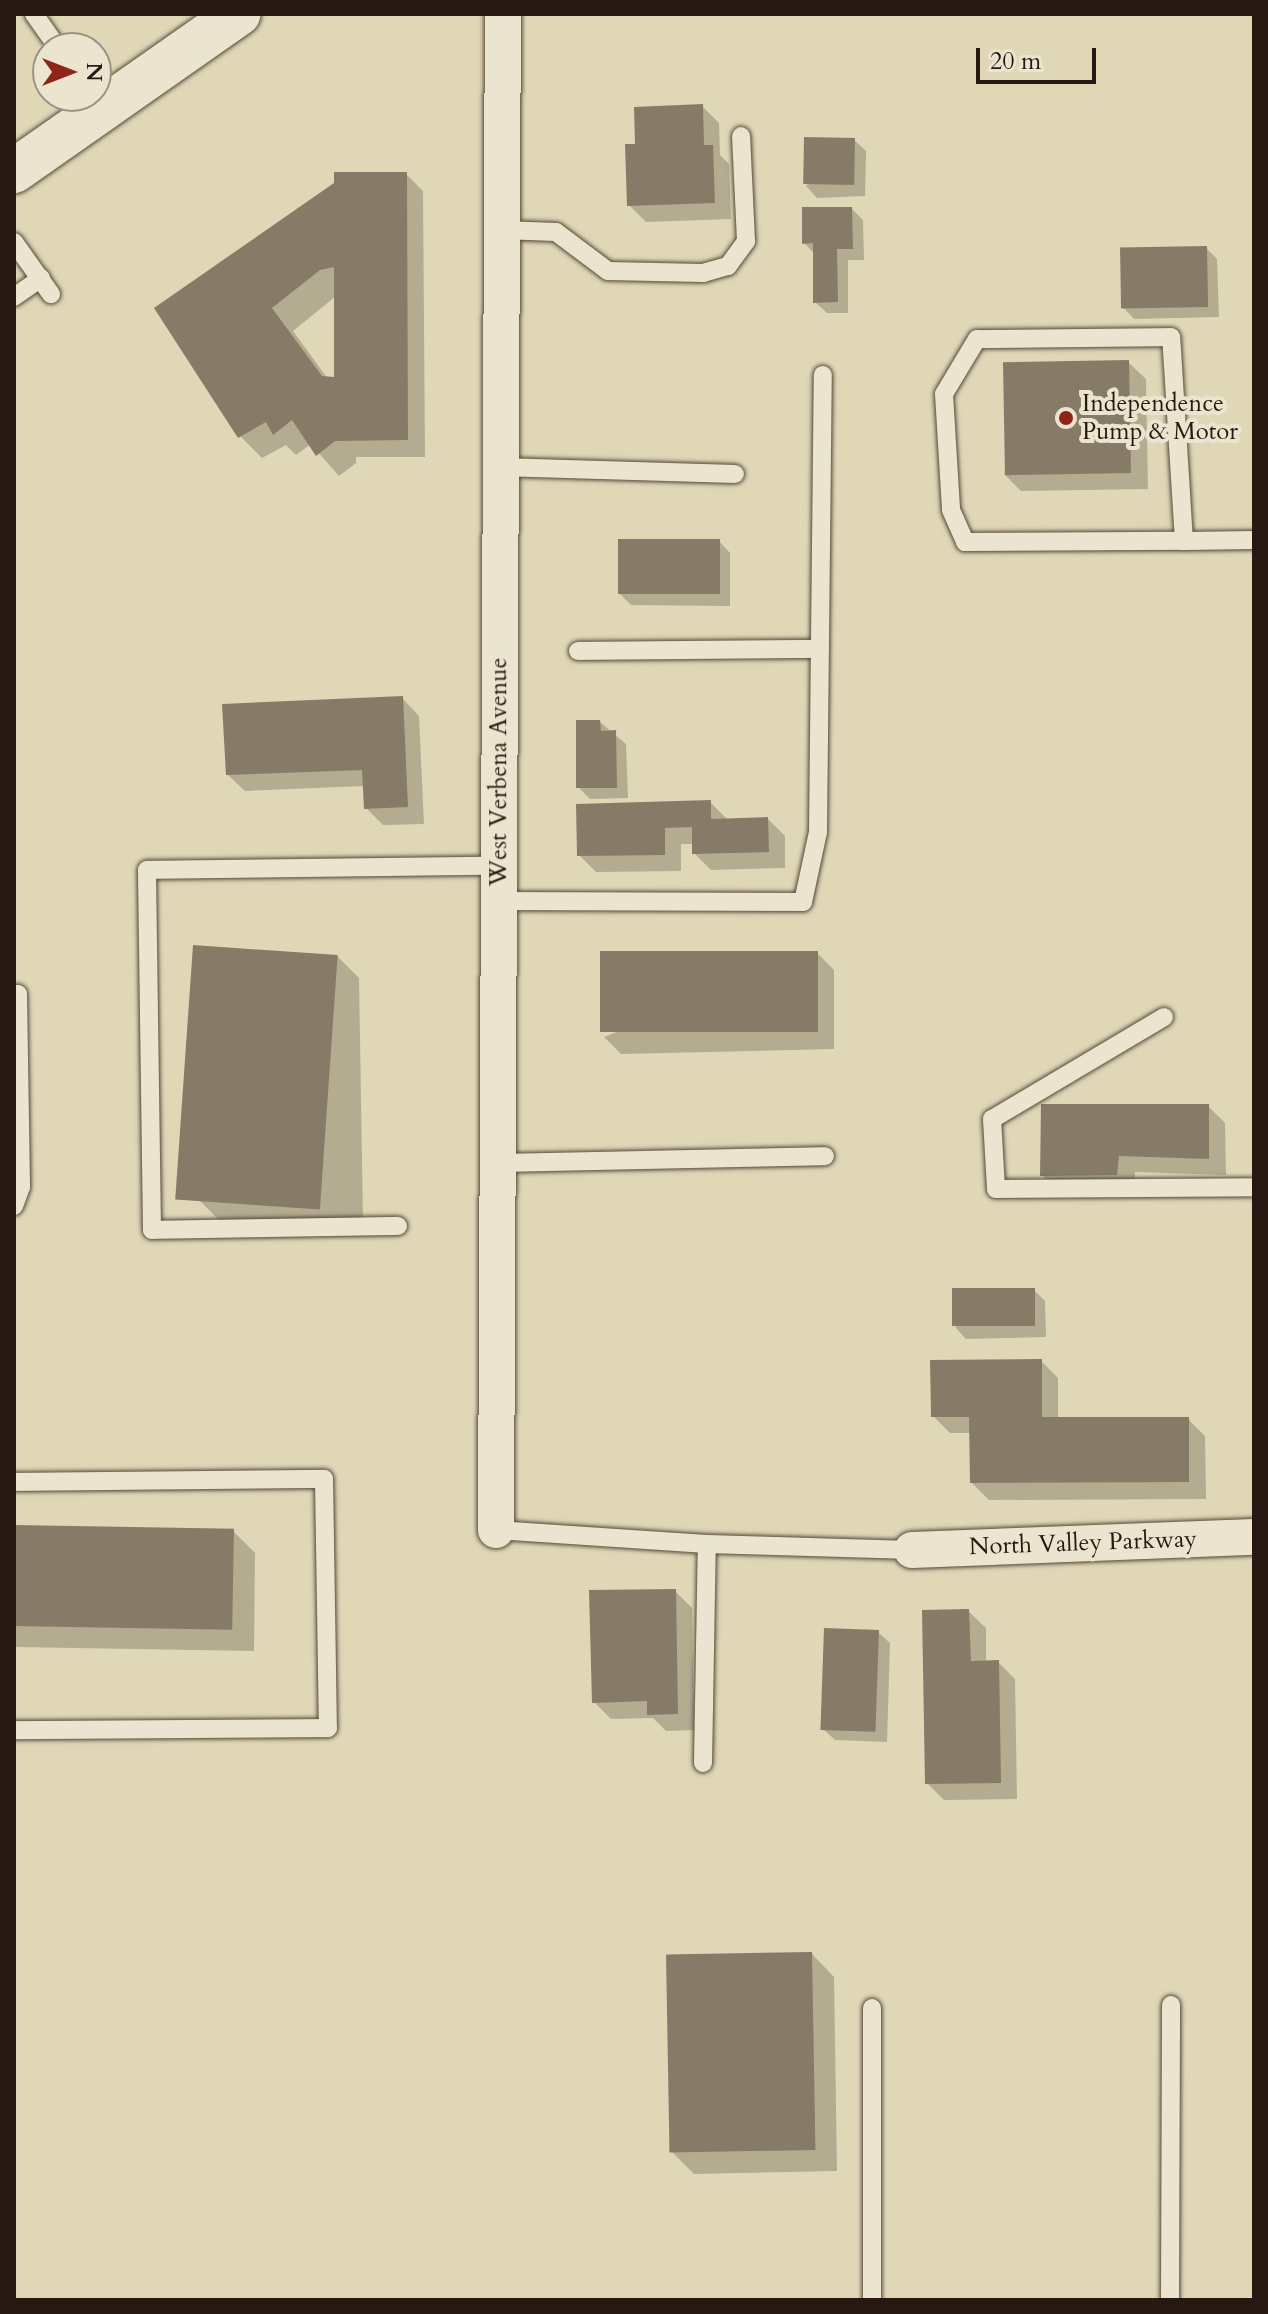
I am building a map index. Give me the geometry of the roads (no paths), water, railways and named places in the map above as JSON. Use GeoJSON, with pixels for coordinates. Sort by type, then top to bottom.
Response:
{"type":"FeatureCollection","features":[{"type":"Feature","properties":{"kind":"street"},"geometry":{"type":"LineString","coordinates":[[112,93],[238,14]]}},
{"type":"Feature","properties":{"kind":"street","name":"West Verbena Avenue"},"geometry":{"type":"LineString","coordinates":[[496,1530],[503,14]]}},
{"type":"Feature","properties":{"kind":"street"},"geometry":{"type":"LineString","coordinates":[[14,171],[85,112]]}},
{"type":"Feature","properties":{"kind":"street","name":"North Valley Parkway"},"geometry":{"type":"LineString","coordinates":[[912,1550],[1254,1537]]}},
{"type":"Feature","properties":{"kind":"lane"},"geometry":{"type":"LineString","coordinates":[[34,14],[47,32]]}},
{"type":"Feature","properties":{"kind":"lane"},"geometry":{"type":"LineString","coordinates":[[502,230],[556,232],[608,271],[703,273],[728,266],[746,241],[741,136]]}},
{"type":"Feature","properties":{"kind":"lane"},"geometry":{"type":"LineString","coordinates":[[14,242],[46,286],[14,297]]}},
{"type":"Feature","properties":{"kind":"lane"},"geometry":{"type":"LineString","coordinates":[[1184,541],[1171,337],[977,339],[944,394],[951,510],[965,542],[1184,541],[1254,540]]}},
{"type":"Feature","properties":{"kind":"lane"},"geometry":{"type":"LineString","coordinates":[[398,1226],[152,1230],[147,870],[498,884],[803,902],[818,832],[823,375]]}},
{"type":"Feature","properties":{"kind":"lane"},"geometry":{"type":"LineString","coordinates":[[500,467],[735,474]]}},
{"type":"Feature","properties":{"kind":"lane"},"geometry":{"type":"LineString","coordinates":[[578,651],[820,649]]}},
{"type":"Feature","properties":{"kind":"lane"},"geometry":{"type":"LineString","coordinates":[[14,994],[18,994],[21,1187],[14,1206]]}},
{"type":"Feature","properties":{"kind":"lane"},"geometry":{"type":"LineString","coordinates":[[1164,1017],[992,1119],[996,1189],[1254,1187]]}},
{"type":"Feature","properties":{"kind":"lane"},"geometry":{"type":"LineString","coordinates":[[497,1163],[825,1156]]}},
{"type":"Feature","properties":{"kind":"lane"},"geometry":{"type":"LineString","coordinates":[[14,1482],[324,1479],[328,1728],[14,1730]]}},
{"type":"Feature","properties":{"kind":"lane"},"geometry":{"type":"LineString","coordinates":[[496,1530],[707,1544],[912,1550]]}},
{"type":"Feature","properties":{"kind":"lane"},"geometry":{"type":"LineString","coordinates":[[703,1763],[707,1544]]}},
{"type":"Feature","properties":{"kind":"lane"},"geometry":{"type":"LineString","coordinates":[[1170,2300],[1171,2005]]}},
{"type":"Feature","properties":{"kind":"lane"},"geometry":{"type":"LineString","coordinates":[[872,2008],[872,2300]]}},
{"type":"Feature","properties":{"kind":"place","name":"Independence Pump & Motor"},"geometry":{"type":"Point","coordinates":[1066,418]}}]}
